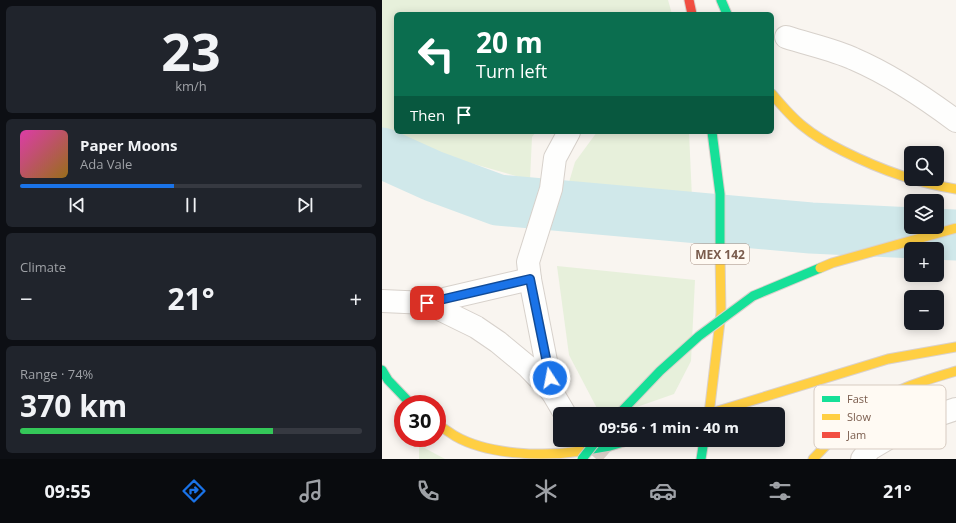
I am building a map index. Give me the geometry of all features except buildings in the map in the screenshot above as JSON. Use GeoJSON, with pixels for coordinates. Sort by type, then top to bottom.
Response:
{"type":"FeatureCollection","features":[{"type":"Feature","properties":{"kind":"highway"},"geometry":{"type":"LineString","coordinates":[[689,0],[692,12]]}},
{"type":"Feature","properties":{"kind":"highway"},"geometry":{"type":"LineString","coordinates":[[721,0],[726,12]]}},
{"type":"Feature","properties":{"kind":"highway"},"geometry":{"type":"LineString","coordinates":[[774,96],[802,126],[828,144],[884,171],[916,181],[956,190]]}},
{"type":"Feature","properties":{"kind":"highway","name":"MEX 142"},"geometry":{"type":"LineString","coordinates":[[709,407],[720,313],[720,194],[712,134]]}},
{"type":"Feature","properties":{"kind":"highway"},"geometry":{"type":"LineString","coordinates":[[626,407],[660,371],[699,336],[753,296],[832,263],[956,228]]}},
{"type":"Feature","properties":{"kind":"highway"},"geometry":{"type":"LineString","coordinates":[[731,407],[888,359],[956,347]]}},
{"type":"Feature","properties":{"kind":"highway"},"geometry":{"type":"LineString","coordinates":[[382,370],[388,380],[402,395]]}},
{"type":"Feature","properties":{"kind":"highway"},"geometry":{"type":"LineString","coordinates":[[912,385],[956,371]]}},
{"type":"Feature","properties":{"kind":"highway"},"geometry":{"type":"LineString","coordinates":[[446,430],[456,436],[491,450],[529,457],[563,456],[607,447]]}},
{"type":"Feature","properties":{"kind":"highway"},"geometry":{"type":"LineString","coordinates":[[582,459],[591,447]]}},
{"type":"Feature","properties":{"kind":"highway"},"geometry":{"type":"LineString","coordinates":[[701,459],[703,447]]}},
{"type":"Feature","properties":{"kind":"highway"},"geometry":{"type":"LineString","coordinates":[[813,459],[822,449]]}},
{"type":"Feature","properties":{"kind":"street"},"geometry":{"type":"LineString","coordinates":[[786,37],[853,58],[928,100],[956,122]]}},
{"type":"Feature","properties":{"kind":"street"},"geometry":{"type":"LineString","coordinates":[[552,392],[529,271],[551,189],[555,158],[568,134]]}},
{"type":"Feature","properties":{"kind":"street"},"geometry":{"type":"LineString","coordinates":[[382,301],[427,303],[529,271]]}},
{"type":"Feature","properties":{"kind":"street"},"geometry":{"type":"LineString","coordinates":[[427,303],[476,327],[498,342],[527,366],[552,392],[561,407]]}},
{"type":"Feature","properties":{"kind":"street"},"geometry":{"type":"LineString","coordinates":[[946,412],[956,409]]}},
{"type":"Feature","properties":{"kind":"street"},"geometry":{"type":"LineString","coordinates":[[862,459],[870,449]]}},
{"type":"Feature","properties":{"kind":"green space"},"geometry":{"type":"Polygon","coordinates":[[[382,0],[668,0],[671,12],[394,12],[394,134],[534,134],[532,137],[530,180],[382,138],[382,0]]]}},
{"type":"Feature","properties":{"kind":"green space"},"geometry":{"type":"Polygon","coordinates":[[[596,134],[689,134],[692,198],[567,189],[575,162],[596,134]]]}},
{"type":"Feature","properties":{"kind":"green space"},"geometry":{"type":"Polygon","coordinates":[[[557,266],[695,280],[691,361],[674,394],[637,407],[596,407],[569,355],[557,266]]]}},
{"type":"Feature","properties":{"kind":"green space"},"geometry":{"type":"Polygon","coordinates":[[[419,447],[423,447],[445,459],[419,459],[419,447]]]}},
{"type":"Feature","properties":{"kind":"waterway"},"geometry":{"type":"LineString","coordinates":[[382,153],[433,176],[498,200],[811,228],[956,235]]}},
{"type":"Feature","properties":{"kind":"tunnel"},"geometry":{"type":"LineString","coordinates":[[599,447],[613,459]]}},
{"type":"Feature","properties":{"kind":"traffic: fast"},"geometry":{"type":"LineString","coordinates":[[721,0],[726,12]]}},
{"type":"Feature","properties":{"kind":"traffic: fast"},"geometry":{"type":"LineString","coordinates":[[712,134],[720,194],[720,252]]}},
{"type":"Feature","properties":{"kind":"traffic: fast"},"geometry":{"type":"LineString","coordinates":[[626,407],[660,371],[699,336],[753,296],[820,268]]}},
{"type":"Feature","properties":{"kind":"traffic: fast"},"geometry":{"type":"LineString","coordinates":[[382,370],[388,380],[402,395]]}},
{"type":"Feature","properties":{"kind":"traffic: fast"},"geometry":{"type":"LineString","coordinates":[[582,459],[591,447]]}},
{"type":"Feature","properties":{"kind":"traffic: fast"},"geometry":{"type":"LineString","coordinates":[[581,451],[604,447]]}},
{"type":"Feature","properties":{"kind":"traffic: fast"},"geometry":{"type":"LineString","coordinates":[[701,459],[703,447]]}},
{"type":"Feature","properties":{"kind":"traffic: slow"},"geometry":{"type":"LineString","coordinates":[[774,96],[787,112],[809,131],[838,148],[870,164],[912,179],[956,189]]}},
{"type":"Feature","properties":{"kind":"traffic: slow"},"geometry":{"type":"LineString","coordinates":[[820,268],[832,263],[956,228]]}},
{"type":"Feature","properties":{"kind":"traffic: slow"},"geometry":{"type":"LineString","coordinates":[[710,407],[721,313],[720,252]]}},
{"type":"Feature","properties":{"kind":"traffic: slow"},"geometry":{"type":"LineString","coordinates":[[731,407],[888,359],[956,347]]}},
{"type":"Feature","properties":{"kind":"traffic: slow"},"geometry":{"type":"LineString","coordinates":[[912,385],[956,371]]}},
{"type":"Feature","properties":{"kind":"traffic: slow"},"geometry":{"type":"LineString","coordinates":[[446,430],[468,442],[500,451],[534,454],[581,451]]}},
{"type":"Feature","properties":{"kind":"traffic: slow"},"geometry":{"type":"LineString","coordinates":[[813,459],[822,449]]}},
{"type":"Feature","properties":{"kind":"traffic: jam"},"geometry":{"type":"LineString","coordinates":[[689,0],[692,12]]}},
{"type":"Feature","properties":{"kind":"route"},"geometry":{"type":"LineString","coordinates":[[427,303],[530,279],[550,378]]}}]}
